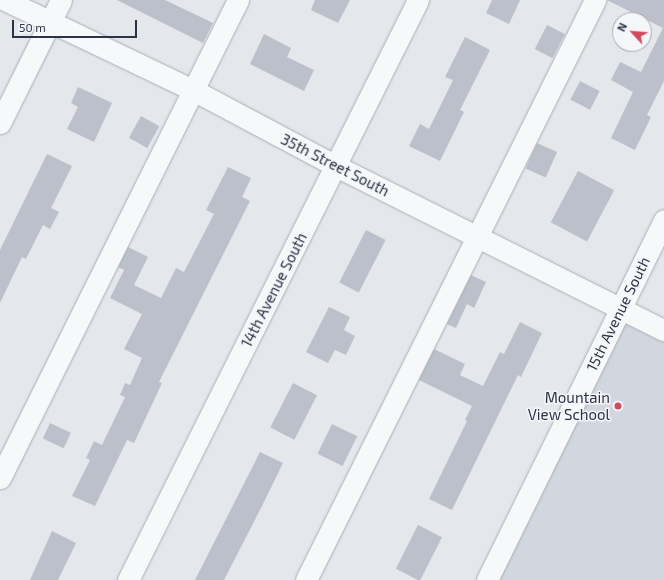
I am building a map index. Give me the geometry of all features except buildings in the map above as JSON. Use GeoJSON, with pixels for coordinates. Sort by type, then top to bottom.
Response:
{"type":"FeatureCollection","features":[{"type":"Feature","properties":{"kind":"street","name":"35th Street South"},"geometry":{"type":"LineString","coordinates":[[5,0],[193,90],[336,166],[664,330]]}},
{"type":"Feature","properties":{"kind":"street"},"geometry":{"type":"LineString","coordinates":[[0,122],[61,0]]}},
{"type":"Feature","properties":{"kind":"street"},"geometry":{"type":"LineString","coordinates":[[0,478],[238,0]]}},
{"type":"Feature","properties":{"kind":"street","name":"14th Avenue South"},"geometry":{"type":"LineString","coordinates":[[128,580],[418,0]]}},
{"type":"Feature","properties":{"kind":"street"},"geometry":{"type":"LineString","coordinates":[[306,580],[595,0]]}},
{"type":"Feature","properties":{"kind":"street","name":"15th Avenue South"},"geometry":{"type":"LineString","coordinates":[[487,580],[664,220]]}},
{"type":"Feature","properties":{"kind":"shaded area","name":"Mountain View School"},"geometry":{"type":"Polygon","coordinates":[[[620,308],[664,330],[664,580],[487,580],[620,308]]]}},
{"type":"Feature","properties":{"kind":"place","name":"Mountain View School"},"geometry":{"type":"Point","coordinates":[618,406]}}]}
